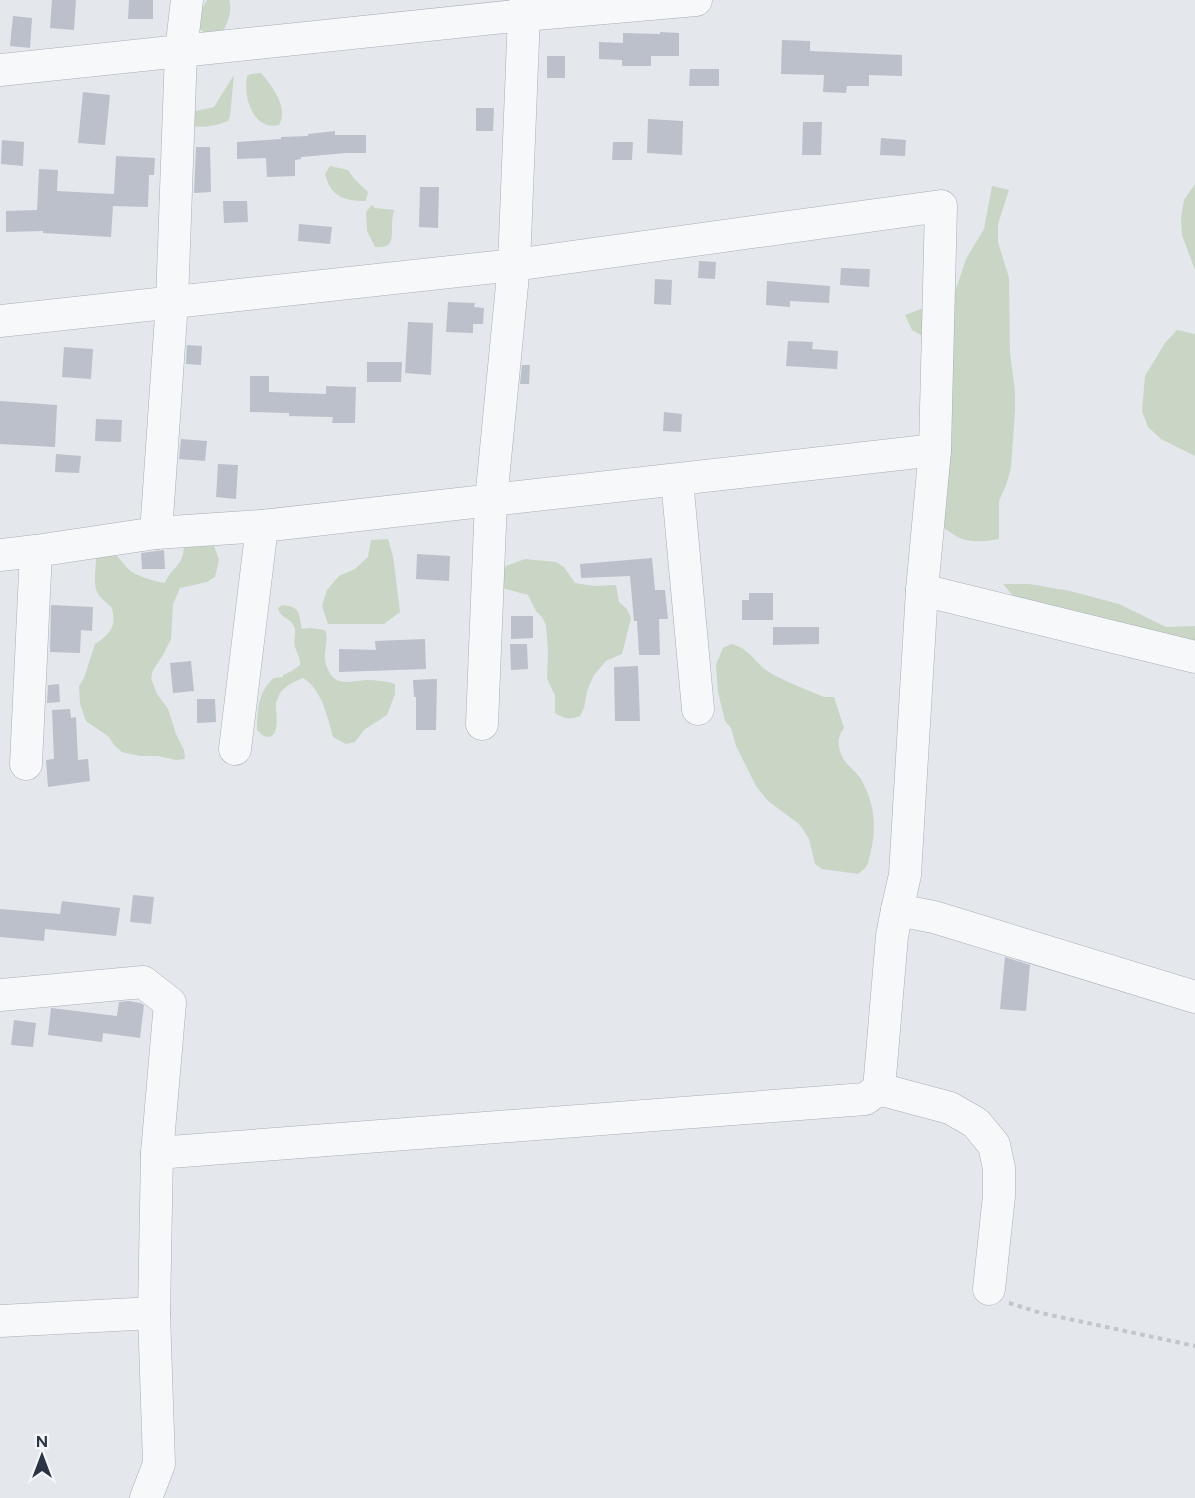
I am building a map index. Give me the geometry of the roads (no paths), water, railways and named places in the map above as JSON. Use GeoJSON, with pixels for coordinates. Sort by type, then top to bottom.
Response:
{"type":"FeatureCollection","features":[{"type":"Feature","properties":{"kind":"street"},"geometry":{"type":"LineString","coordinates":[[156,533],[172,302],[181,51],[187,0]]}},
{"type":"Feature","properties":{"kind":"street"},"geometry":{"type":"LineString","coordinates":[[0,70],[181,51],[525,8],[696,0]]}},
{"type":"Feature","properties":{"kind":"street"},"geometry":{"type":"LineString","coordinates":[[482,724],[491,500],[514,265],[525,8]]}},
{"type":"Feature","properties":{"kind":"street"},"geometry":{"type":"LineString","coordinates":[[0,321],[514,265],[941,206],[935,450],[922,590],[905,875],[892,936],[879,1089],[865,1099],[157,1152]]}},
{"type":"Feature","properties":{"kind":"street"},"geometry":{"type":"LineString","coordinates":[[0,555],[156,533],[262,526],[935,450]]}},
{"type":"Feature","properties":{"kind":"street"},"geometry":{"type":"LineString","coordinates":[[677,480],[698,709]]}},
{"type":"Feature","properties":{"kind":"street"},"geometry":{"type":"LineString","coordinates":[[235,748],[262,526]]}},
{"type":"Feature","properties":{"kind":"street"},"geometry":{"type":"LineString","coordinates":[[26,764],[36,551]]}},
{"type":"Feature","properties":{"kind":"street"},"geometry":{"type":"LineString","coordinates":[[922,590],[1195,657]]}},
{"type":"Feature","properties":{"kind":"street"},"geometry":{"type":"LineString","coordinates":[[897,910],[934,917],[1195,997]]}},
{"type":"Feature","properties":{"kind":"street"},"geometry":{"type":"LineString","coordinates":[[0,995],[143,982],[170,1003],[157,1152],[154,1313],[159,1464],[146,1498]]}},
{"type":"Feature","properties":{"kind":"street"},"geometry":{"type":"LineString","coordinates":[[879,1089],[950,1108],[976,1123],[994,1144],[999,1168],[999,1196],[989,1289]]}},
{"type":"Feature","properties":{"kind":"street"},"geometry":{"type":"LineString","coordinates":[[0,1321],[154,1313]]}}]}
